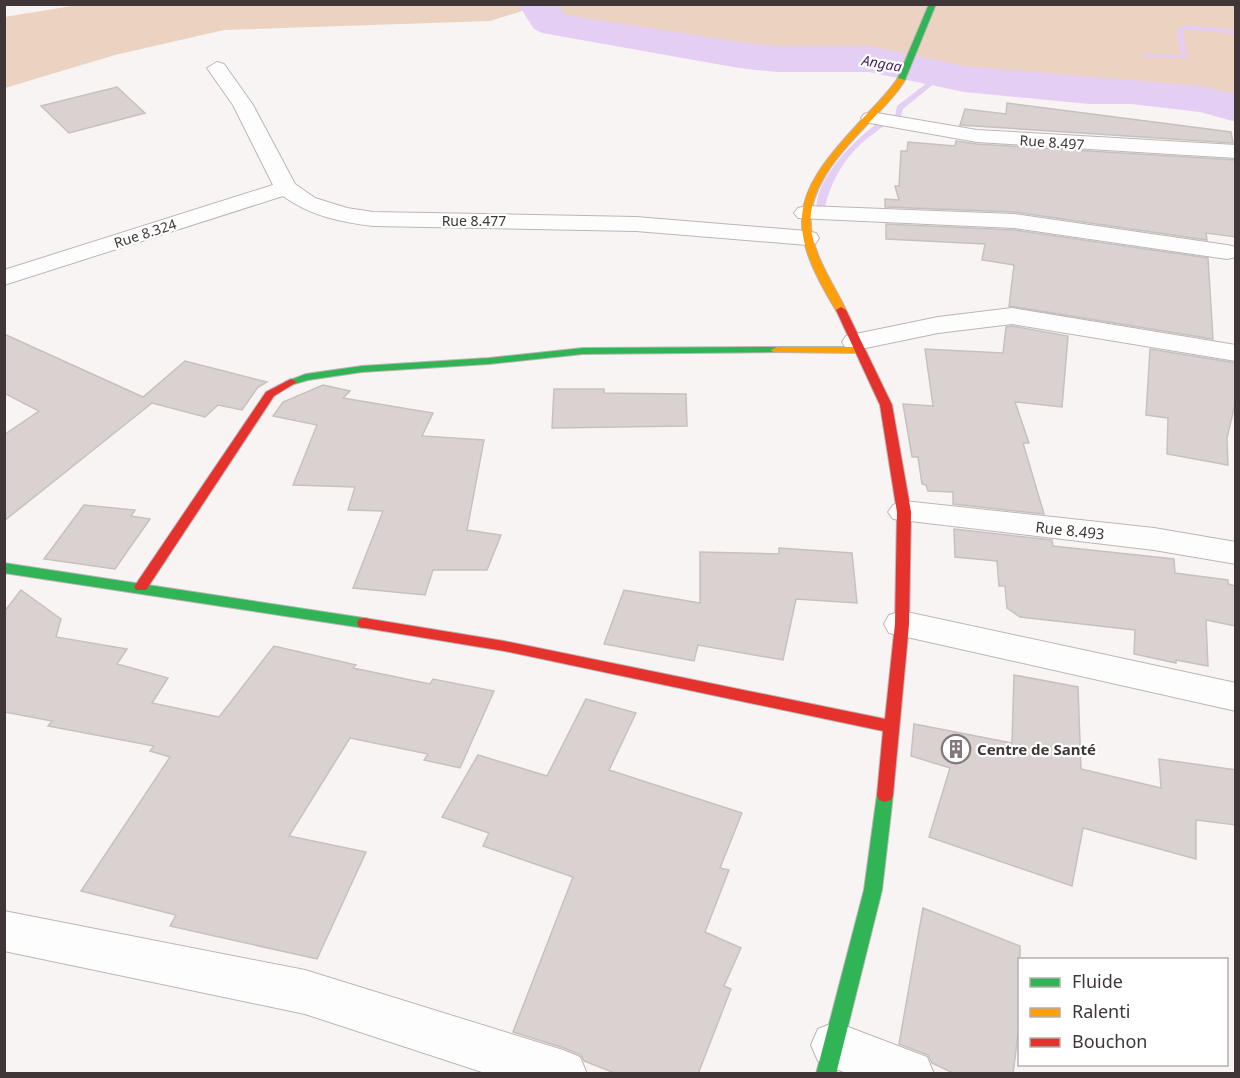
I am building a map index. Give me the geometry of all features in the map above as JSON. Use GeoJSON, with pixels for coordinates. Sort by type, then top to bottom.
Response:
{"type":"FeatureCollection","features":[{"type":"Feature","properties":{"kind":"street"},"geometry":{"type":"LineString","coordinates":[[909,1074],[830,1059],[873,890],[893,727],[902,624],[904,512],[886,405],[807,238],[806,213],[807,203],[819,178],[855,132],[892,95],[908,66],[933,4]]}},
{"type":"Feature","properties":{"kind":"street"},"geometry":{"type":"LineString","coordinates":[[217,68],[243,105],[285,188]]}},
{"type":"Feature","properties":{"kind":"street","name":"Rue 8.497"},"geometry":{"type":"LineString","coordinates":[[871,118],[966,134],[1039,141],[1236,152]]}},
{"type":"Feature","properties":{"kind":"street","name":"Rue 8.477"},"geometry":{"type":"LineString","coordinates":[[285,188],[307,203],[344,215],[373,219],[636,224],[807,238]]}},
{"type":"Feature","properties":{"kind":"street","name":"Rue 8.324"},"geometry":{"type":"LineString","coordinates":[[6,276],[285,188]]}},
{"type":"Feature","properties":{"kind":"street"},"geometry":{"type":"LineString","coordinates":[[806,213],[1014,221],[1227,252]]}},
{"type":"Feature","properties":{"kind":"street"},"geometry":{"type":"LineString","coordinates":[[141,587],[270,394],[285,384],[306,377],[362,369],[489,361],[583,351],[857,346],[938,325],[1012,316],[1236,353]]}},
{"type":"Feature","properties":{"kind":"street","name":"Rue 8.493"},"geometry":{"type":"LineString","coordinates":[[904,512],[1154,539],[1236,553]]}},
{"type":"Feature","properties":{"kind":"street"},"geometry":{"type":"LineString","coordinates":[[4,568],[141,587],[504,646],[893,727]]}},
{"type":"Feature","properties":{"kind":"street"},"geometry":{"type":"LineString","coordinates":[[902,624],[1236,697]]}},
{"type":"Feature","properties":{"kind":"street"},"geometry":{"type":"LineString","coordinates":[[4,931],[305,992],[563,1074]]}},
{"type":"Feature","properties":{"kind":"shaded area"},"geometry":{"type":"Polygon","coordinates":[[[84,4],[1235,5],[1235,108],[1201,99],[1131,91],[1089,91],[964,80],[868,59],[815,57],[777,59],[739,55],[556,25],[548,21],[538,6],[490,21],[224,30],[115,55],[5,88],[4,17],[84,4]]]}},
{"type":"Feature","properties":{"kind":"building"},"geometry":{"type":"Polygon","coordinates":[[[117,87],[145,113],[69,133],[41,106],[117,87]]]}},
{"type":"Feature","properties":{"kind":"building"},"geometry":{"type":"Polygon","coordinates":[[[1007,103],[1231,132],[1233,143],[960,125],[965,109],[1006,114],[1007,103]]]}},
{"type":"Feature","properties":{"kind":"building"},"geometry":{"type":"Polygon","coordinates":[[[956,141],[1236,160],[1236,237],[1206,233],[1207,240],[1014,212],[885,207],[885,199],[899,200],[895,186],[899,186],[901,151],[907,151],[908,142],[955,146],[956,141]]]}},
{"type":"Feature","properties":{"kind":"building"},"geometry":{"type":"Polygon","coordinates":[[[886,224],[1014,230],[1208,258],[1213,339],[1009,306],[1014,265],[982,260],[985,244],[886,239],[886,224]]]}},
{"type":"Feature","properties":{"kind":"building"},"geometry":{"type":"Polygon","coordinates":[[[1012,326],[1068,336],[1062,407],[1015,402],[1029,443],[1023,443],[1044,514],[953,504],[953,492],[928,491],[926,485],[922,484],[918,457],[912,457],[903,404],[933,406],[925,349],[1003,353],[1006,327],[1012,326]]]}},
{"type":"Feature","properties":{"kind":"building"},"geometry":{"type":"Polygon","coordinates":[[[4,334],[143,397],[185,361],[267,382],[258,387],[242,410],[218,405],[205,417],[152,403],[4,521],[4,435],[39,411],[4,393],[4,334]]]}},
{"type":"Feature","properties":{"kind":"building"},"geometry":{"type":"Polygon","coordinates":[[[1150,349],[1236,363],[1236,400],[1227,438],[1228,465],[1167,454],[1168,418],[1146,415],[1150,349]]]}},
{"type":"Feature","properties":{"kind":"building"},"geometry":{"type":"Polygon","coordinates":[[[323,385],[350,391],[343,398],[433,413],[422,436],[484,440],[467,530],[501,535],[487,570],[433,570],[425,595],[353,588],[383,511],[348,510],[355,487],[293,485],[317,425],[273,416],[283,402],[323,385]]]}},
{"type":"Feature","properties":{"kind":"building"},"geometry":{"type":"Polygon","coordinates":[[[554,389],[604,389],[604,393],[686,394],[687,426],[552,428],[554,389]]]}},
{"type":"Feature","properties":{"kind":"building"},"geometry":{"type":"Polygon","coordinates":[[[84,505],[135,510],[131,516],[150,519],[115,569],[44,559],[84,505]]]}},
{"type":"Feature","properties":{"kind":"building"},"geometry":{"type":"Polygon","coordinates":[[[954,529],[1052,540],[1053,546],[1174,559],[1175,573],[1228,580],[1228,584],[1236,586],[1236,626],[1206,620],[1208,666],[1176,660],[1176,663],[1134,654],[1135,630],[1020,617],[1007,608],[1005,586],[999,586],[997,561],[955,557],[954,529]]]}},
{"type":"Feature","properties":{"kind":"building"},"geometry":{"type":"Polygon","coordinates":[[[779,548],[852,553],[857,603],[796,599],[783,660],[698,645],[694,661],[604,644],[624,590],[700,603],[700,552],[779,554],[779,548]]]}},
{"type":"Feature","properties":{"kind":"building"},"geometry":{"type":"Polygon","coordinates":[[[21,590],[61,619],[56,637],[127,649],[117,664],[168,678],[152,703],[219,717],[274,646],[356,665],[353,668],[430,684],[433,679],[494,691],[460,768],[424,760],[428,754],[350,738],[289,836],[366,852],[317,959],[170,926],[176,915],[81,891],[170,757],[150,751],[154,746],[48,726],[52,721],[4,712],[4,612],[21,590]]]}},
{"type":"Feature","properties":{"kind":"building"},"geometry":{"type":"Polygon","coordinates":[[[1014,675],[1078,687],[1081,769],[1161,788],[1159,759],[1236,770],[1236,825],[1196,820],[1196,859],[1083,828],[1072,886],[929,837],[950,768],[911,756],[914,724],[1012,743],[1014,675]]]}},
{"type":"Feature","properties":{"kind":"building"},"geometry":{"type":"Polygon","coordinates":[[[586,699],[636,713],[609,770],[742,813],[720,868],[729,870],[705,932],[741,948],[724,986],[731,989],[698,1074],[617,1074],[584,1061],[581,1055],[564,1048],[513,1032],[573,877],[483,846],[489,833],[442,817],[478,755],[547,776],[586,699]]]}},
{"type":"Feature","properties":{"kind":"building"},"geometry":{"type":"Polygon","coordinates":[[[923,908],[1020,946],[1018,1034],[1013,1074],[955,1074],[932,1063],[928,1055],[899,1044],[923,908]]]}},
{"type":"Feature","properties":{"kind":"waterway","name":"Angaa"},"geometry":{"type":"LineString","coordinates":[[537,4],[548,21],[556,25],[739,55],[777,59],[815,57],[869,59],[964,79],[1089,91],[1131,91],[1201,99],[1236,108]]}},
{"type":"Feature","properties":{"kind":"waterway"},"geometry":{"type":"LineString","coordinates":[[1145,56],[1185,57],[1180,30],[1184,27],[1236,32]]}},
{"type":"Feature","properties":{"kind":"waterway"},"geometry":{"type":"LineString","coordinates":[[898,114],[900,108],[942,74]]}},
{"type":"Feature","properties":{"kind":"waterway"},"geometry":{"type":"LineString","coordinates":[[820,212],[833,173],[859,141],[881,125]]}},
{"type":"Feature","properties":{"kind":"traffic: fast"},"geometry":{"type":"LineString","coordinates":[[901,80],[933,4]]}},
{"type":"Feature","properties":{"kind":"traffic: fast"},"geometry":{"type":"LineString","coordinates":[[291,382],[306,377],[362,369],[489,361],[583,351],[777,350]]}},
{"type":"Feature","properties":{"kind":"traffic: fast"},"geometry":{"type":"LineString","coordinates":[[4,568],[364,623]]}},
{"type":"Feature","properties":{"kind":"traffic: fast"},"geometry":{"type":"LineString","coordinates":[[826,1074],[873,890],[885,795]]}},
{"type":"Feature","properties":{"kind":"traffic: slow"},"geometry":{"type":"LineString","coordinates":[[841,310],[808,240],[805,225],[806,210],[826,167],[901,80]]}},
{"type":"Feature","properties":{"kind":"traffic: slow"},"geometry":{"type":"LineString","coordinates":[[777,350],[859,350]]}},
{"type":"Feature","properties":{"kind":"traffic: jam"},"geometry":{"type":"LineString","coordinates":[[841,310],[886,405],[904,512],[902,624],[885,795]]}},
{"type":"Feature","properties":{"kind":"traffic: jam"},"geometry":{"type":"LineString","coordinates":[[141,587],[270,394],[291,382]]}},
{"type":"Feature","properties":{"kind":"traffic: jam"},"geometry":{"type":"LineString","coordinates":[[364,623],[504,646],[893,727]]}},
{"type":"Feature","properties":{"kind":"place","name":"Centre de Santé"},"geometry":{"type":"Point","coordinates":[956,749]}}]}
